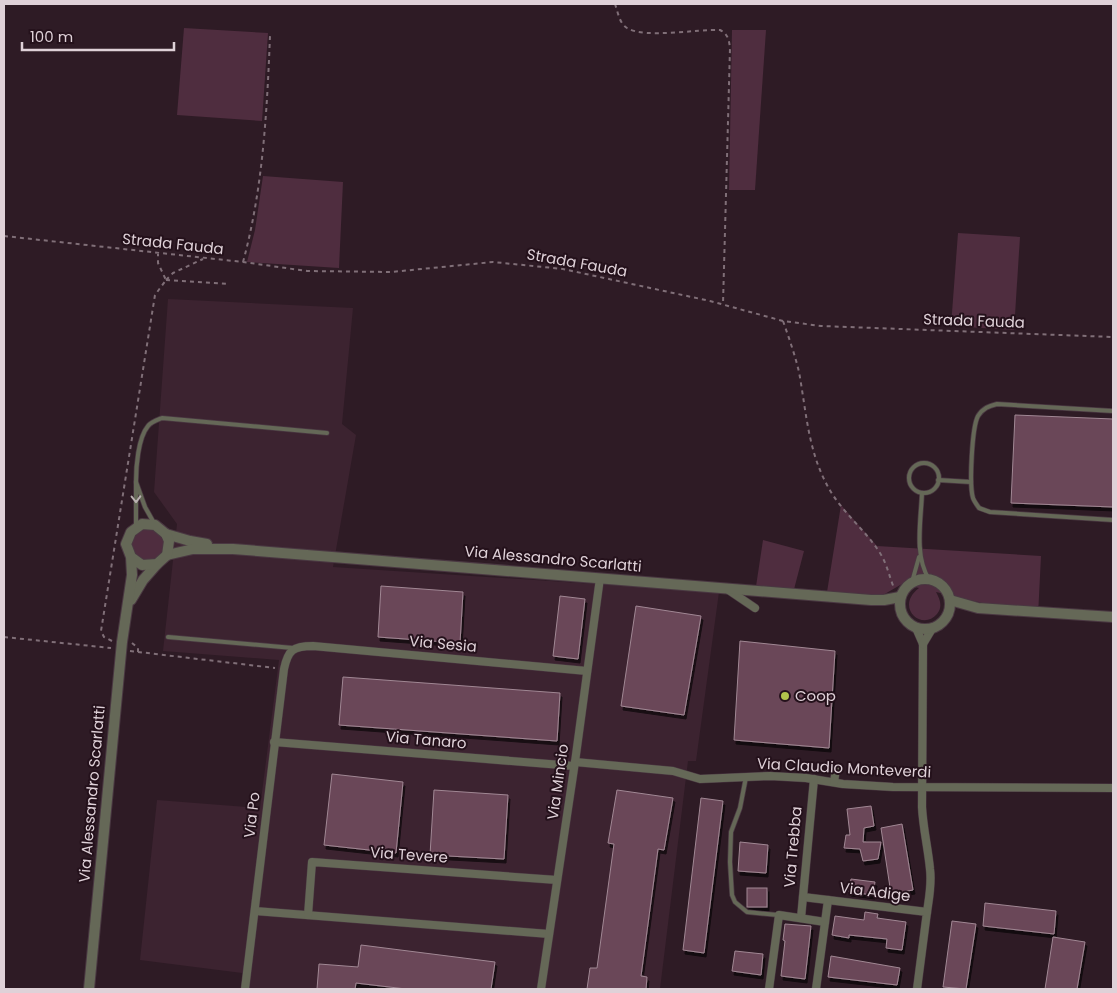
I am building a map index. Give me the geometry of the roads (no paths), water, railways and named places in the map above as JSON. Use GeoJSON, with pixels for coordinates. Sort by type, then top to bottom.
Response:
{"type":"FeatureCollection","features":[{"type":"Feature","properties":{"kind":"street"},"geometry":{"type":"LineString","coordinates":[[142,524],[155,525],[166,534],[169,548],[167,555],[157,564],[142,566],[131,558],[126,544],[131,532],[136,527],[142,524]]}},
{"type":"Feature","properties":{"kind":"street","name":"Via Alessandro Scarlatti"},"geometry":{"type":"LineString","coordinates":[[166,534],[190,541],[233,549]]}},
{"type":"Feature","properties":{"kind":"street","name":"Via Alessandro Scarlatti"},"geometry":{"type":"LineString","coordinates":[[167,555],[193,549],[233,549],[871,600],[900,598]]}},
{"type":"Feature","properties":{"kind":"street","name":"Via Alessandro Scarlatti"},"geometry":{"type":"LineString","coordinates":[[89,989],[124,646],[123,631],[132,575],[131,558]]}},
{"type":"Feature","properties":{"kind":"street","name":"Via Alessandro Scarlatti"},"geometry":{"type":"LineString","coordinates":[[129,603],[143,580],[157,564]]}},
{"type":"Feature","properties":{"kind":"street","name":"Via Mincio"},"geometry":{"type":"LineString","coordinates":[[541,989],[575,764],[600,578]]}},
{"type":"Feature","properties":{"kind":"street"},"geometry":{"type":"LineString","coordinates":[[927,912],[931,888],[931,870],[923,828],[918,692],[923,644],[932,629],[945,620],[949,613],[950,600],[941,584],[929,579],[912,582],[900,598],[901,611],[909,624],[924,630],[932,629]]}},
{"type":"Feature","properties":{"kind":"street"},"geometry":{"type":"LineString","coordinates":[[727,589],[755,608]]}},
{"type":"Feature","properties":{"kind":"street","name":"Via Alessandro Scarlatti"},"geometry":{"type":"LineString","coordinates":[[871,600],[901,611]]}},
{"type":"Feature","properties":{"kind":"street"},"geometry":{"type":"LineString","coordinates":[[950,600],[978,608]]}},
{"type":"Feature","properties":{"kind":"street"},"geometry":{"type":"LineString","coordinates":[[949,613],[978,608],[1113,617]]}},
{"type":"Feature","properties":{"kind":"street"},"geometry":{"type":"LineString","coordinates":[[916,628],[923,644]]}},
{"type":"Feature","properties":{"kind":"street","name":"Via Sesia"},"geometry":{"type":"LineString","coordinates":[[296,648],[313,646],[587,671]]}},
{"type":"Feature","properties":{"kind":"street","name":"Via Po"},"geometry":{"type":"LineString","coordinates":[[245,989],[284,669],[287,657],[296,648]]}},
{"type":"Feature","properties":{"kind":"street","name":"Via Tanaro"},"geometry":{"type":"LineString","coordinates":[[274,742],[575,764]]}},
{"type":"Feature","properties":{"kind":"street","name":"Via Claudio Monteverdi"},"geometry":{"type":"LineString","coordinates":[[575,764],[673,770],[700,778],[814,779],[893,787],[1113,788]]}},
{"type":"Feature","properties":{"kind":"street"},"geometry":{"type":"LineString","coordinates":[[834,782],[836,769]]}},
{"type":"Feature","properties":{"kind":"street","name":"Via Trebba"},"geometry":{"type":"LineString","coordinates":[[801,918],[814,779]]}},
{"type":"Feature","properties":{"kind":"street","name":"Via Tevere"},"geometry":{"type":"LineString","coordinates":[[308,915],[312,862],[557,880]]}},
{"type":"Feature","properties":{"kind":"street","name":"Via Adige"},"geometry":{"type":"LineString","coordinates":[[803,897],[927,912],[917,989]]}},
{"type":"Feature","properties":{"kind":"street"},"geometry":{"type":"LineString","coordinates":[[816,989],[828,900]]}},
{"type":"Feature","properties":{"kind":"street"},"geometry":{"type":"LineString","coordinates":[[255,911],[550,934]]}},
{"type":"Feature","properties":{"kind":"street"},"geometry":{"type":"LineString","coordinates":[[769,989],[779,916],[825,922]]}},
{"type":"Feature","properties":{"kind":"lane"},"geometry":{"type":"LineString","coordinates":[[1113,411],[997,404],[989,406],[977,417],[971,482],[973,498],[979,508],[990,512],[1113,520]]}},
{"type":"Feature","properties":{"kind":"lane"},"geometry":{"type":"LineString","coordinates":[[136,527],[136,466],[143,434],[149,425],[162,418],[327,433]]}},
{"type":"Feature","properties":{"kind":"lane"},"geometry":{"type":"LineString","coordinates":[[921,463],[930,465],[937,472],[938,480],[932,490],[922,493],[913,489],[910,485],[909,476],[913,468],[921,463]]}},
{"type":"Feature","properties":{"kind":"lane"},"geometry":{"type":"LineString","coordinates":[[938,480],[971,482]]}},
{"type":"Feature","properties":{"kind":"lane"},"geometry":{"type":"LineString","coordinates":[[136,482],[145,508],[155,525]]}},
{"type":"Feature","properties":{"kind":"lane"},"geometry":{"type":"LineString","coordinates":[[912,582],[920,555],[922,493]]}},
{"type":"Feature","properties":{"kind":"lane"},"geometry":{"type":"LineString","coordinates":[[920,555],[924,570],[929,579]]}},
{"type":"Feature","properties":{"kind":"lane"},"geometry":{"type":"LineString","coordinates":[[168,637],[296,648]]}},
{"type":"Feature","properties":{"kind":"lane"},"geometry":{"type":"LineString","coordinates":[[746,777],[740,808],[731,832],[732,895],[735,902],[747,912],[779,916]]}},
{"type":"Feature","properties":{"kind":"place","name":"Coop"},"geometry":{"type":"Point","coordinates":[785,696]}}]}
